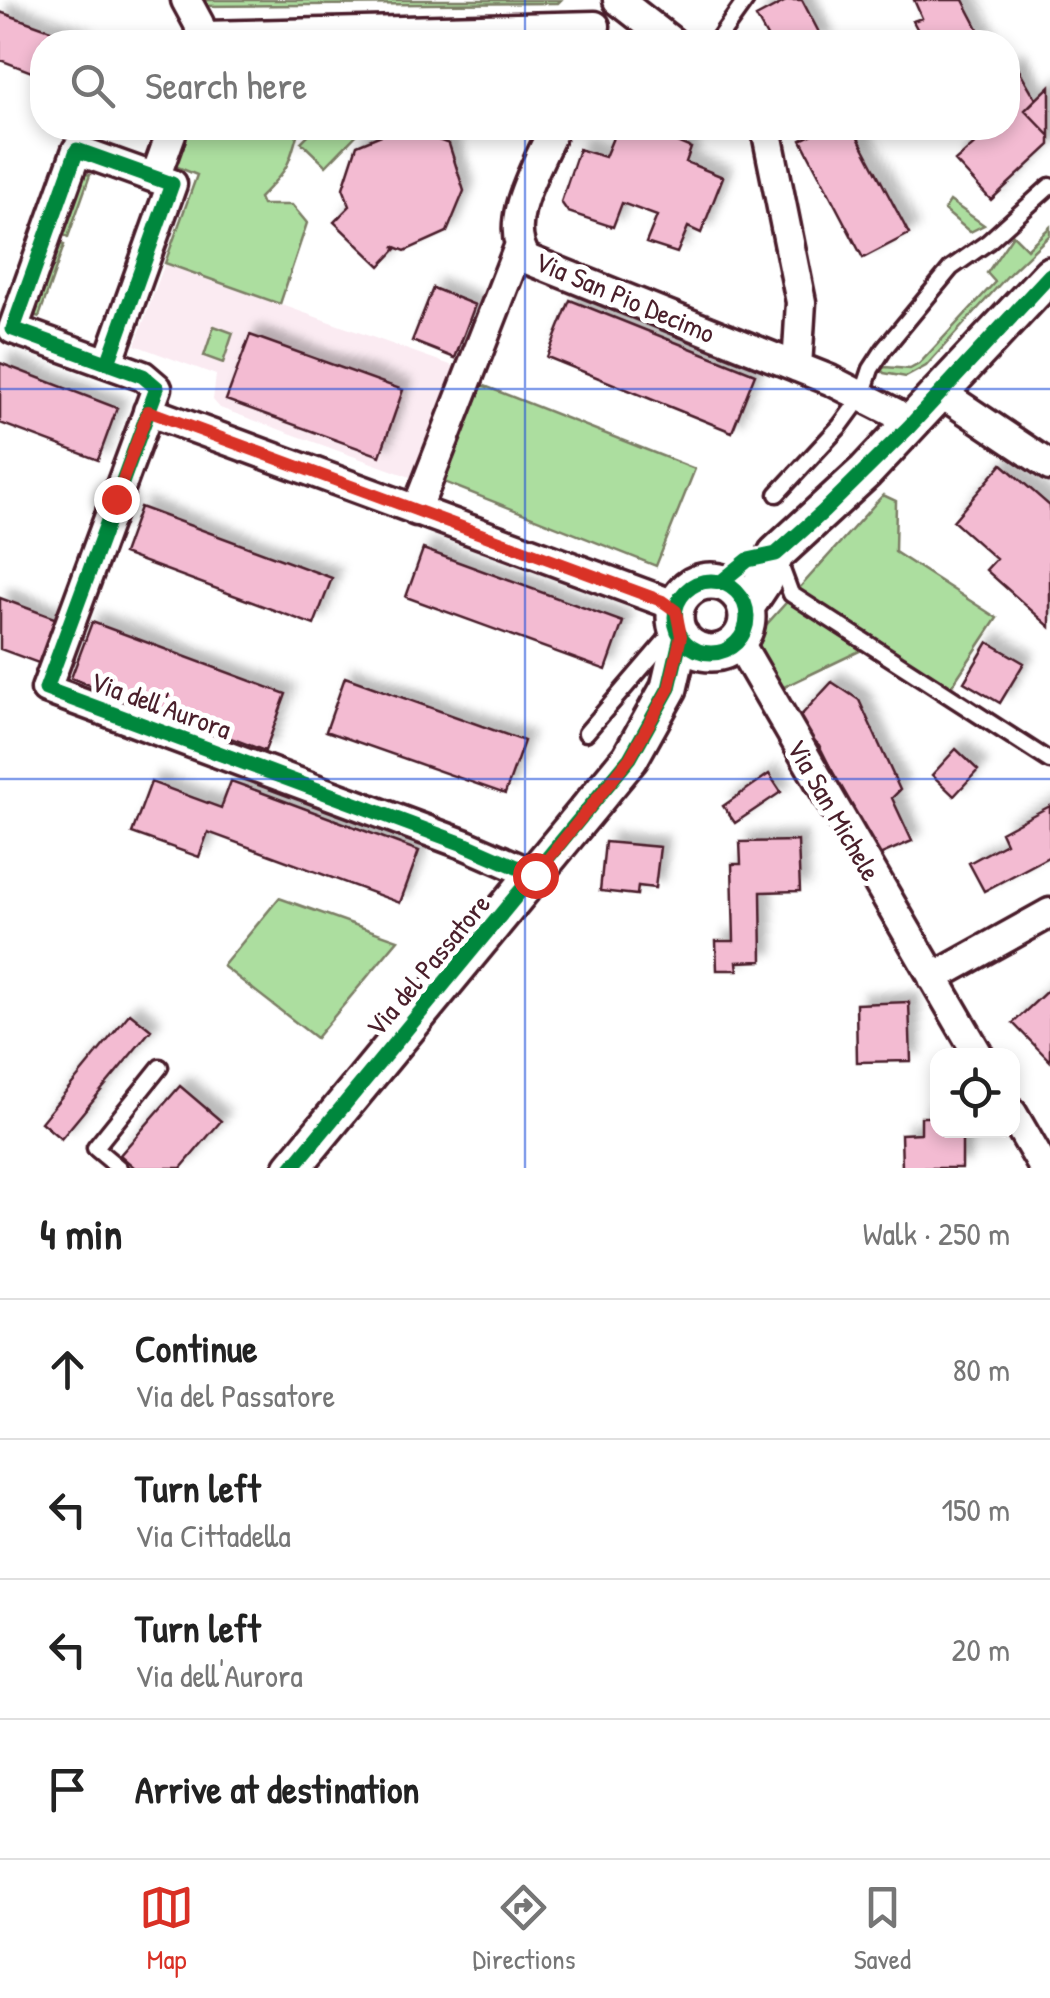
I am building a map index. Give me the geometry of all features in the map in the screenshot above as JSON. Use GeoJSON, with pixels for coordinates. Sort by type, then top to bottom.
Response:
{"type":"FeatureCollection","features":[{"type":"Feature","properties":{"kind":"street"},"geometry":{"type":"LineString","coordinates":[[186,0],[199,30]]}},
{"type":"Feature","properties":{"kind":"street"},"geometry":{"type":"LineString","coordinates":[[595,30],[614,0],[655,30]]}},
{"type":"Feature","properties":{"kind":"street"},"geometry":{"type":"LineString","coordinates":[[154,178],[168,140]]}},
{"type":"Feature","properties":{"kind":"street","name":"Via San Pio Decimo"},"geometry":{"type":"LineString","coordinates":[[544,140],[518,213],[519,247],[528,258],[862,396],[895,414],[908,428]]}},
{"type":"Feature","properties":{"kind":"street"},"geometry":{"type":"LineString","coordinates":[[768,140],[801,302],[797,367]]}},
{"type":"Feature","properties":{"kind":"street"},"geometry":{"type":"LineString","coordinates":[[108,363],[172,184],[77,150],[13,329],[144,376],[156,388],[148,411],[662,601],[678,624],[696,649],[730,621],[709,581],[688,590],[678,624]]}},
{"type":"Feature","properties":{"kind":"street"},"geometry":{"type":"LineString","coordinates":[[416,511],[519,247]]}},
{"type":"Feature","properties":{"kind":"street","name":"Via del Passatore"},"geometry":{"type":"LineString","coordinates":[[669,688],[698,670],[730,621],[764,580],[776,554],[866,472],[1050,275]]}},
{"type":"Feature","properties":{"kind":"street"},"geometry":{"type":"LineString","coordinates":[[940,393],[1050,466]]}},
{"type":"Feature","properties":{"kind":"street","name":"Via dell'Aurora"},"geometry":{"type":"LineString","coordinates":[[148,411],[46,689],[477,849],[535,875]]}},
{"type":"Feature","properties":{"kind":"street","name":"Via San Michele"},"geometry":{"type":"LineString","coordinates":[[730,621],[973,1048]]}},
{"type":"Feature","properties":{"kind":"street","name":"Via del Passatore"},"geometry":{"type":"LineString","coordinates":[[292,1168],[630,758],[669,688],[678,624]]}},
{"type":"Feature","properties":{"kind":"street"},"geometry":{"type":"LineString","coordinates":[[932,978],[1050,913]]}},
{"type":"Feature","properties":{"kind":"street"},"geometry":{"type":"LineString","coordinates":[[1020,1127],[1044,1168]]}},
{"type":"Feature","properties":{"kind":"lane"},"geometry":{"type":"LineString","coordinates":[[725,30],[746,0]]}},
{"type":"Feature","properties":{"kind":"lane"},"geometry":{"type":"LineString","coordinates":[[777,494],[862,396],[871,369],[884,349],[951,268],[988,242],[1050,186]]}},
{"type":"Feature","properties":{"kind":"lane"},"geometry":{"type":"LineString","coordinates":[[776,554],[791,594],[1050,762]]}},
{"type":"Feature","properties":{"kind":"lane"},"geometry":{"type":"LineString","coordinates":[[586,733],[678,624]]}},
{"type":"Feature","properties":{"kind":"lane"},"geometry":{"type":"LineString","coordinates":[[118,1168],[94,1148],[160,1067]]}},
{"type":"Feature","properties":{"kind":"shaded area"},"geometry":{"type":"Polygon","coordinates":[[[165,263],[456,367],[416,479],[220,408],[213,400],[216,375],[135,345],[165,263]]]}},
{"type":"Feature","properties":{"kind":"green space"},"geometry":{"type":"Polygon","coordinates":[[[196,0],[561,0],[196,6],[196,0]]]}},
{"type":"Feature","properties":{"kind":"green space"},"geometry":{"type":"Polygon","coordinates":[[[185,140],[296,140],[286,167],[259,198],[262,205],[292,205],[307,223],[280,304],[165,263],[197,175],[175,166],[185,140]]]}},
{"type":"Feature","properties":{"kind":"green space"},"geometry":{"type":"Polygon","coordinates":[[[303,140],[351,140],[326,166],[303,140]]]}},
{"type":"Feature","properties":{"kind":"green space"},"geometry":{"type":"Polygon","coordinates":[[[84,173],[90,175],[68,237],[62,234],[84,173]]]}},
{"type":"Feature","properties":{"kind":"green space"},"geometry":{"type":"Polygon","coordinates":[[[950,201],[984,225],[970,232],[944,210],[950,201]]]}},
{"type":"Feature","properties":{"kind":"green space"},"geometry":{"type":"Polygon","coordinates":[[[1050,227],[1050,235],[926,366],[906,377],[881,370],[910,369],[919,364],[995,282],[987,273],[1013,235],[1027,249],[1050,227]]]}},
{"type":"Feature","properties":{"kind":"green space"},"geometry":{"type":"Polygon","coordinates":[[[58,243],[64,245],[39,317],[33,315],[58,243]]]}},
{"type":"Feature","properties":{"kind":"green space"},"geometry":{"type":"Polygon","coordinates":[[[214,326],[233,333],[223,363],[204,356],[214,326]]]}},
{"type":"Feature","properties":{"kind":"green space"},"geometry":{"type":"Polygon","coordinates":[[[482,385],[695,469],[656,566],[444,482],[482,385]]]}},
{"type":"Feature","properties":{"kind":"green space"},"geometry":{"type":"Polygon","coordinates":[[[883,495],[896,501],[895,552],[997,618],[951,687],[872,645],[782,688],[759,648],[758,634],[883,495]]]}},
{"type":"Feature","properties":{"kind":"green space"},"geometry":{"type":"Polygon","coordinates":[[[279,898],[398,940],[316,1038],[223,966],[279,898]]]}},
{"type":"Feature","properties":{"kind":"building"},"geometry":{"type":"Polygon","coordinates":[[[788,0],[802,0],[818,30],[763,30],[756,17],[788,0]]]}},
{"type":"Feature","properties":{"kind":"building"},"geometry":{"type":"Polygon","coordinates":[[[914,0],[963,0],[979,30],[918,30],[913,21],[922,18],[914,0]]]}},
{"type":"Feature","properties":{"kind":"building"},"geometry":{"type":"Polygon","coordinates":[[[0,12],[50,30],[30,30],[30,71],[0,60],[0,12]]]}},
{"type":"Feature","properties":{"kind":"building"},"geometry":{"type":"Polygon","coordinates":[[[1020,72],[1036,99],[1025,110],[1050,136],[1050,145],[991,200],[955,161],[979,140],[1020,140],[1020,72]]]}},
{"type":"Feature","properties":{"kind":"building"},"geometry":{"type":"Polygon","coordinates":[[[1050,86],[1050,136],[1025,110],[1050,86]]]}},
{"type":"Feature","properties":{"kind":"building"},"geometry":{"type":"Polygon","coordinates":[[[369,140],[438,140],[449,144],[464,191],[447,232],[405,251],[393,246],[396,249],[380,266],[334,222],[350,206],[343,188],[357,145],[369,140]]]}},
{"type":"Feature","properties":{"kind":"building"},"geometry":{"type":"Polygon","coordinates":[[[612,140],[678,140],[691,148],[686,162],[723,177],[701,233],[688,227],[677,253],[646,243],[657,216],[622,203],[613,227],[568,212],[561,202],[579,149],[605,157],[612,140]]]}},
{"type":"Feature","properties":{"kind":"building"},"geometry":{"type":"Polygon","coordinates":[[[801,140],[859,140],[909,234],[863,258],[801,140]]]}},
{"type":"Feature","properties":{"kind":"building"},"geometry":{"type":"Polygon","coordinates":[[[433,288],[475,305],[455,358],[412,341],[433,288]]]}},
{"type":"Feature","properties":{"kind":"building"},"geometry":{"type":"Polygon","coordinates":[[[570,300],[755,374],[732,432],[547,357],[570,300]]]}},
{"type":"Feature","properties":{"kind":"building"},"geometry":{"type":"Polygon","coordinates":[[[250,335],[403,390],[380,456],[226,400],[250,335]]]}},
{"type":"Feature","properties":{"kind":"building"},"geometry":{"type":"Polygon","coordinates":[[[0,363],[117,408],[98,460],[0,423],[0,363]]]}},
{"type":"Feature","properties":{"kind":"building"},"geometry":{"type":"Polygon","coordinates":[[[1002,464],[1050,506],[1050,627],[986,570],[996,559],[953,521],[1002,464]]]}},
{"type":"Feature","properties":{"kind":"building"},"geometry":{"type":"Polygon","coordinates":[[[140,507],[332,578],[314,625],[123,554],[140,507]]]}},
{"type":"Feature","properties":{"kind":"building"},"geometry":{"type":"Polygon","coordinates":[[[423,549],[623,622],[606,670],[406,597],[423,549]]]}},
{"type":"Feature","properties":{"kind":"building"},"geometry":{"type":"Polygon","coordinates":[[[0,598],[57,619],[41,664],[0,649],[0,598]]]}},
{"type":"Feature","properties":{"kind":"building"},"geometry":{"type":"Polygon","coordinates":[[[92,622],[286,694],[265,751],[71,678],[92,622]]]}},
{"type":"Feature","properties":{"kind":"building"},"geometry":{"type":"Polygon","coordinates":[[[988,642],[1024,663],[1000,703],[964,682],[988,642]]]}},
{"type":"Feature","properties":{"kind":"building"},"geometry":{"type":"Polygon","coordinates":[[[345,677],[524,741],[505,794],[326,731],[345,677]]]}},
{"type":"Feature","properties":{"kind":"building"},"geometry":{"type":"Polygon","coordinates":[[[832,682],[859,700],[900,790],[892,798],[912,841],[875,857],[819,745],[795,722],[832,682]]]}},
{"type":"Feature","properties":{"kind":"building"},"geometry":{"type":"Polygon","coordinates":[[[956,749],[978,770],[954,796],[932,775],[956,749]]]}},
{"type":"Feature","properties":{"kind":"building"},"geometry":{"type":"Polygon","coordinates":[[[769,774],[781,792],[735,823],[723,806],[769,774]]]}},
{"type":"Feature","properties":{"kind":"building"},"geometry":{"type":"Polygon","coordinates":[[[231,781],[419,851],[400,903],[208,832],[199,857],[132,833],[151,782],[221,808],[231,781]]]}},
{"type":"Feature","properties":{"kind":"building"},"geometry":{"type":"Polygon","coordinates":[[[1050,806],[1050,856],[984,891],[969,863],[1006,843],[1001,832],[1050,806]]]}},
{"type":"Feature","properties":{"kind":"building"},"geometry":{"type":"Polygon","coordinates":[[[798,841],[800,891],[761,892],[762,961],[737,962],[738,970],[717,970],[716,941],[734,941],[732,864],[741,864],[740,842],[798,841]]]}},
{"type":"Feature","properties":{"kind":"building"},"geometry":{"type":"Polygon","coordinates":[[[605,842],[660,847],[655,888],[638,886],[637,895],[600,891],[605,842]]]}},
{"type":"Feature","properties":{"kind":"building"},"geometry":{"type":"Polygon","coordinates":[[[1050,990],[1050,1061],[1013,1023],[1050,990]]]}},
{"type":"Feature","properties":{"kind":"building"},"geometry":{"type":"Polygon","coordinates":[[[909,1002],[911,1061],[857,1062],[856,1004],[909,1002]]]}},
{"type":"Feature","properties":{"kind":"building"},"geometry":{"type":"Polygon","coordinates":[[[130,1013],[151,1030],[61,1139],[41,1122],[130,1013]]]}},
{"type":"Feature","properties":{"kind":"building"},"geometry":{"type":"Polygon","coordinates":[[[180,1086],[221,1121],[181,1168],[135,1168],[120,1155],[180,1086]]]}},
{"type":"Feature","properties":{"kind":"building"},"geometry":{"type":"Polygon","coordinates":[[[921,1117],[930,1117],[930,1138],[962,1138],[962,1168],[902,1168],[901,1134],[921,1133],[921,1117]]]}},
{"type":"Feature","properties":{"kind":"cycle path"},"geometry":{"type":"LineString","coordinates":[[108,363],[172,184],[77,150],[13,329],[143,376],[157,388],[46,689],[466,845],[535,875]]}},
{"type":"Feature","properties":{"kind":"cycle path"},"geometry":{"type":"LineString","coordinates":[[721,582],[748,560],[776,554],[823,512],[909,427],[1050,275]]}},
{"type":"Feature","properties":{"kind":"cycle path"},"geometry":{"type":"LineString","coordinates":[[711,581],[736,592],[747,617],[736,642],[711,653],[686,642],[675,617],[686,592],[711,581]]}},
{"type":"Feature","properties":{"kind":"cycle path"},"geometry":{"type":"LineString","coordinates":[[292,1168],[630,758],[669,688],[681,636]]}},
{"type":"Feature","properties":{"kind":"route"},"geometry":{"type":"LineString","coordinates":[[116,499],[148,411],[662,601],[676,611],[681,636],[669,688],[630,758],[535,875]]}}]}
